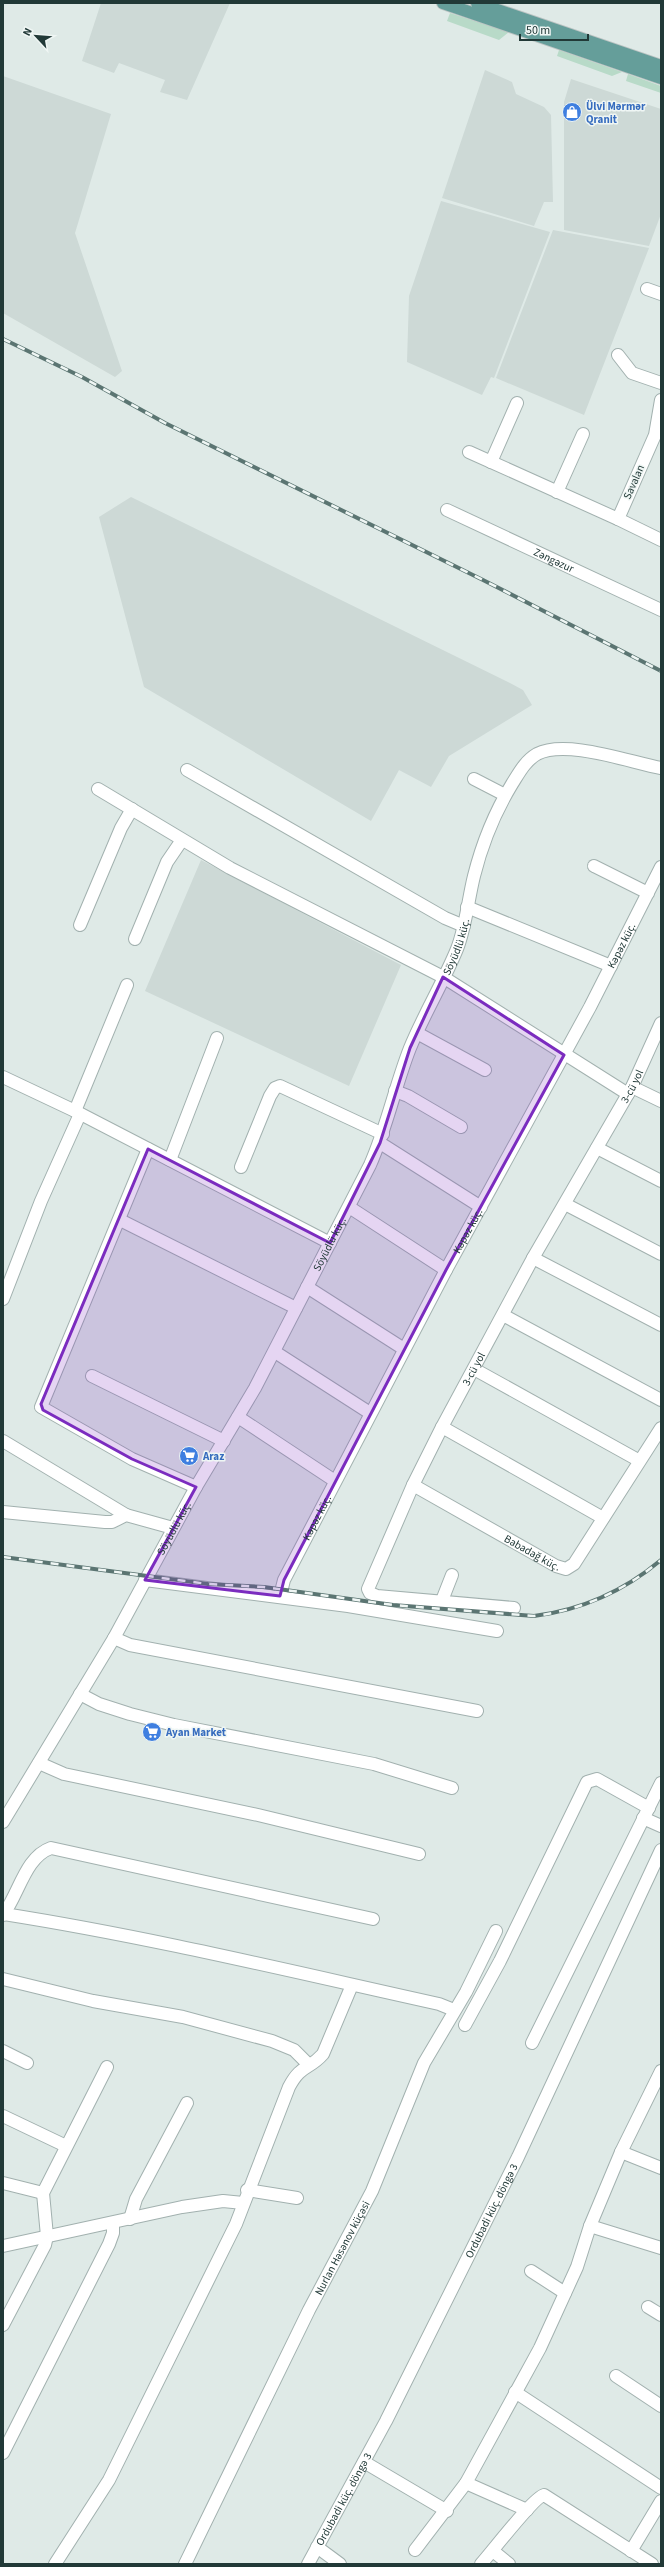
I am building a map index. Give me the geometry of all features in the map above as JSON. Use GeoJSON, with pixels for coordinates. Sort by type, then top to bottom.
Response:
{"type":"FeatureCollection","features":[{"type":"Feature","properties":{"kind":"main road"},"geometry":{"type":"LineString","coordinates":[[443,3],[661,78]]}},
{"type":"Feature","properties":{"kind":"main road"},"geometry":{"type":"LineString","coordinates":[[477,3],[661,66]]}},
{"type":"Feature","properties":{"kind":"street"},"geometry":{"type":"LineString","coordinates":[[647,289],[661,294]]}},
{"type":"Feature","properties":{"kind":"street"},"geometry":{"type":"LineString","coordinates":[[618,355],[632,373],[661,383]]}},
{"type":"Feature","properties":{"kind":"street","name":"Savalan"},"geometry":{"type":"LineString","coordinates":[[618,519],[655,435],[661,400]]}},
{"type":"Feature","properties":{"kind":"street"},"geometry":{"type":"LineString","coordinates":[[491,462],[517,403]]}},
{"type":"Feature","properties":{"kind":"street"},"geometry":{"type":"LineString","coordinates":[[557,492],[583,434]]}},
{"type":"Feature","properties":{"kind":"street"},"geometry":{"type":"LineString","coordinates":[[469,452],[661,540]]}},
{"type":"Feature","properties":{"kind":"street","name":"Zəngəzur"},"geometry":{"type":"LineString","coordinates":[[447,510],[661,610]]}},
{"type":"Feature","properties":{"kind":"street","name":"Söyüdlü küç."},"geometry":{"type":"LineString","coordinates":[[3,1822],[114,1638],[196,1487],[275,1352],[307,1286],[349,1207],[381,1139],[394,1091],[417,1033],[456,950],[464,926],[467,907],[484,845],[505,795],[529,760],[544,751],[555,749],[578,749],[661,768]]}},
{"type":"Feature","properties":{"kind":"street"},"geometry":{"type":"LineString","coordinates":[[188,770],[445,918],[464,926]]}},
{"type":"Feature","properties":{"kind":"street"},"geometry":{"type":"LineString","coordinates":[[474,779],[505,795]]}},
{"type":"Feature","properties":{"kind":"street"},"geometry":{"type":"LineString","coordinates":[[98,789],[230,868],[443,977],[564,1055],[630,1090],[661,1101]]}},
{"type":"Feature","properties":{"kind":"street"},"geometry":{"type":"LineString","coordinates":[[80,925],[121,828],[132,809]]}},
{"type":"Feature","properties":{"kind":"street"},"geometry":{"type":"LineString","coordinates":[[135,939],[167,862],[182,840]]}},
{"type":"Feature","properties":{"kind":"street"},"geometry":{"type":"LineString","coordinates":[[594,866],[648,893]]}},
{"type":"Feature","properties":{"kind":"street","name":"Kəpəz küç."},"geometry":{"type":"LineString","coordinates":[[280,1596],[284,1580],[370,1413],[446,1270],[564,1055],[661,867]]}},
{"type":"Feature","properties":{"kind":"street"},"geometry":{"type":"LineString","coordinates":[[467,907],[611,966]]}},
{"type":"Feature","properties":{"kind":"street"},"geometry":{"type":"LineString","coordinates":[[3,1299],[41,1201],[78,1113],[127,985]]}},
{"type":"Feature","properties":{"kind":"street","name":"3-cü yol"},"geometry":{"type":"LineString","coordinates":[[514,1608],[441,1603],[377,1596],[368,1592],[414,1485],[442,1427],[533,1258],[630,1090],[655,1051],[661,1023]]}},
{"type":"Feature","properties":{"kind":"street"},"geometry":{"type":"LineString","coordinates":[[417,1033],[485,1070]]}},
{"type":"Feature","properties":{"kind":"street"},"geometry":{"type":"LineString","coordinates":[[170,1160],[217,1038]]}},
{"type":"Feature","properties":{"kind":"street"},"geometry":{"type":"LineString","coordinates":[[3,1077],[78,1113],[330,1243]]}},
{"type":"Feature","properties":{"kind":"street"},"geometry":{"type":"LineString","coordinates":[[241,1167],[270,1096],[275,1088],[280,1086],[381,1139],[481,1207]]}},
{"type":"Feature","properties":{"kind":"street"},"geometry":{"type":"LineString","coordinates":[[394,1091],[461,1127]]}},
{"type":"Feature","properties":{"kind":"street"},"geometry":{"type":"LineString","coordinates":[[597,1148],[661,1181]]}},
{"type":"Feature","properties":{"kind":"street"},"geometry":{"type":"LineString","coordinates":[[148,1149],[120,1220],[41,1407],[132,1460],[196,1487]]}},
{"type":"Feature","properties":{"kind":"street"},"geometry":{"type":"LineString","coordinates":[[565,1204],[661,1254]]}},
{"type":"Feature","properties":{"kind":"street"},"geometry":{"type":"LineString","coordinates":[[349,1207],[446,1270]]}},
{"type":"Feature","properties":{"kind":"street"},"geometry":{"type":"LineString","coordinates":[[120,1220],[296,1308]]}},
{"type":"Feature","properties":{"kind":"street"},"geometry":{"type":"LineString","coordinates":[[533,1258],[661,1325]]}},
{"type":"Feature","properties":{"kind":"street"},"geometry":{"type":"LineString","coordinates":[[307,1286],[404,1349]]}},
{"type":"Feature","properties":{"kind":"street"},"geometry":{"type":"LineString","coordinates":[[503,1315],[661,1400]]}},
{"type":"Feature","properties":{"kind":"street"},"geometry":{"type":"LineString","coordinates":[[275,1352],[370,1413]]}},
{"type":"Feature","properties":{"kind":"street"},"geometry":{"type":"LineString","coordinates":[[474,1369],[638,1460]]}},
{"type":"Feature","properties":{"kind":"street"},"geometry":{"type":"LineString","coordinates":[[92,1376],[224,1441]]}},
{"type":"Feature","properties":{"kind":"street"},"geometry":{"type":"LineString","coordinates":[[238,1417],[335,1481]]}},
{"type":"Feature","properties":{"kind":"street"},"geometry":{"type":"LineString","coordinates":[[442,1427],[603,1518]]}},
{"type":"Feature","properties":{"kind":"street","name":"Babadağ küç."},"geometry":{"type":"LineString","coordinates":[[414,1485],[556,1566],[566,1568],[574,1564],[638,1460],[661,1428]]}},
{"type":"Feature","properties":{"kind":"street"},"geometry":{"type":"LineString","coordinates":[[3,1441],[126,1515],[173,1528]]}},
{"type":"Feature","properties":{"kind":"street"},"geometry":{"type":"LineString","coordinates":[[3,1512],[104,1522],[112,1522],[126,1515]]}},
{"type":"Feature","properties":{"kind":"street"},"geometry":{"type":"LineString","coordinates":[[441,1603],[452,1575]]}},
{"type":"Feature","properties":{"kind":"street"},"geometry":{"type":"LineString","coordinates":[[145,1580],[280,1596],[497,1631]]}},
{"type":"Feature","properties":{"kind":"street"},"geometry":{"type":"LineString","coordinates":[[114,1638],[130,1645],[477,1711]]}},
{"type":"Feature","properties":{"kind":"street"},"geometry":{"type":"LineString","coordinates":[[80,1694],[99,1704],[130,1714],[174,1725],[374,1764],[452,1788]]}},
{"type":"Feature","properties":{"kind":"street"},"geometry":{"type":"LineString","coordinates":[[39,1763],[64,1774],[258,1815],[419,1854]]}},
{"type":"Feature","properties":{"kind":"street"},"geometry":{"type":"LineString","coordinates":[[465,2025],[500,1961],[587,1782],[597,1779],[646,1813],[661,1826]]}},
{"type":"Feature","properties":{"kind":"street"},"geometry":{"type":"LineString","coordinates":[[532,2043],[661,1783]]}},
{"type":"Feature","properties":{"kind":"street"},"geometry":{"type":"LineString","coordinates":[[373,1919],[51,1848],[42,1851],[33,1862],[4,1914],[84,1928],[352,1984],[439,2004],[454,2010]]}},
{"type":"Feature","properties":{"kind":"street","name":"Ordubadi küç. döngə 3"},"geometry":{"type":"LineString","coordinates":[[308,2564],[364,2462],[518,2157],[661,1850]]}},
{"type":"Feature","properties":{"kind":"street","name":"Nurlan Həsənov küçəsi"},"geometry":{"type":"LineString","coordinates":[[185,2564],[309,2310],[372,2191],[424,2063],[496,1931]]}},
{"type":"Feature","properties":{"kind":"street"},"geometry":{"type":"LineString","coordinates":[[3,1979],[93,2001],[184,2017],[272,2041],[294,2050],[308,2064]]}},
{"type":"Feature","properties":{"kind":"street"},"geometry":{"type":"LineString","coordinates":[[55,2564],[109,2480],[236,2224],[247,2190],[289,2087],[298,2071],[308,2064],[317,2061],[323,2054],[352,1984]]}},
{"type":"Feature","properties":{"kind":"street"},"geometry":{"type":"LineString","coordinates":[[3,2051],[27,2063]]}},
{"type":"Feature","properties":{"kind":"street"},"geometry":{"type":"LineString","coordinates":[[3,2325],[39,2257],[47,2236],[43,2193],[107,2067]]}},
{"type":"Feature","properties":{"kind":"street"},"geometry":{"type":"LineString","coordinates":[[415,2550],[447,2511],[466,2483],[540,2348],[577,2268],[590,2226],[621,2152],[661,2071]]}},
{"type":"Feature","properties":{"kind":"street"},"geometry":{"type":"LineString","coordinates":[[130,2218],[136,2199],[187,2103]]}},
{"type":"Feature","properties":{"kind":"street"},"geometry":{"type":"LineString","coordinates":[[3,2116],[66,2146]]}},
{"type":"Feature","properties":{"kind":"street"},"geometry":{"type":"LineString","coordinates":[[621,2152],[661,2168]]}},
{"type":"Feature","properties":{"kind":"street"},"geometry":{"type":"LineString","coordinates":[[3,2183],[43,2193]]}},
{"type":"Feature","properties":{"kind":"street"},"geometry":{"type":"LineString","coordinates":[[247,2190],[297,2198]]}},
{"type":"Feature","properties":{"kind":"street"},"geometry":{"type":"LineString","coordinates":[[3,2246],[113,2224],[130,2218],[206,2202],[223,2201],[243,2203]]}},
{"type":"Feature","properties":{"kind":"street"},"geometry":{"type":"LineString","coordinates":[[3,2453],[109,2244],[113,2233],[113,2224]]}},
{"type":"Feature","properties":{"kind":"street"},"geometry":{"type":"LineString","coordinates":[[590,2226],[661,2248]]}},
{"type":"Feature","properties":{"kind":"street"},"geometry":{"type":"LineString","coordinates":[[531,2271],[565,2293]]}},
{"type":"Feature","properties":{"kind":"street"},"geometry":{"type":"LineString","coordinates":[[648,2306],[661,2315]]}},
{"type":"Feature","properties":{"kind":"street"},"geometry":{"type":"LineString","coordinates":[[616,2376],[661,2406]]}},
{"type":"Feature","properties":{"kind":"street"},"geometry":{"type":"LineString","coordinates":[[515,2392],[661,2488]]}},
{"type":"Feature","properties":{"kind":"street"},"geometry":{"type":"LineString","coordinates":[[364,2462],[447,2511]]}},
{"type":"Feature","properties":{"kind":"street"},"geometry":{"type":"LineString","coordinates":[[466,2483],[527,2510]]}},
{"type":"Feature","properties":{"kind":"street"},"geometry":{"type":"LineString","coordinates":[[481,2564],[540,2496],[549,2497],[652,2564]]}},
{"type":"Feature","properties":{"kind":"street"},"geometry":{"type":"LineString","coordinates":[[631,2551],[661,2501]]}},
{"type":"Feature","properties":{"kind":"street"},"geometry":{"type":"LineString","coordinates":[[317,2547],[340,2564]]}},
{"type":"Feature","properties":{"kind":"street"},"geometry":{"type":"LineString","coordinates":[[493,2551],[509,2564]]}},
{"type":"Feature","properties":{"kind":"highlighted area"},"geometry":{"type":"Polygon","coordinates":[[[443,977],[564,1055],[446,1270],[284,1580],[280,1596],[145,1580],[196,1487],[132,1459],[43,1410],[41,1404],[148,1149],[330,1243],[380,1143],[410,1048],[443,977]]]}},
{"type":"Feature","properties":{"kind":"shaded area"},"geometry":{"type":"Polygon","coordinates":[[[101,3],[230,3],[187,100],[160,92],[165,80],[119,63],[114,73],[82,61],[101,3]]]}},
{"type":"Feature","properties":{"kind":"shaded area"},"geometry":{"type":"Polygon","coordinates":[[[485,70],[512,82],[516,94],[544,107],[551,115],[553,202],[544,202],[534,226],[442,198],[485,70]]]}},
{"type":"Feature","properties":{"kind":"shaded area"},"geometry":{"type":"Polygon","coordinates":[[[3,76],[111,114],[75,233],[122,371],[115,377],[3,313],[3,76]]]}},
{"type":"Feature","properties":{"kind":"shaded area"},"geometry":{"type":"Polygon","coordinates":[[[571,79],[661,109],[661,214],[649,246],[564,230],[564,102],[571,79]]]}},
{"type":"Feature","properties":{"kind":"shaded area"},"geometry":{"type":"Polygon","coordinates":[[[441,201],[550,232],[494,378],[491,377],[482,395],[407,362],[409,296],[441,201]]]}},
{"type":"Feature","properties":{"kind":"shaded area"},"geometry":{"type":"Polygon","coordinates":[[[553,230],[649,248],[584,415],[496,378],[553,230]]]}},
{"type":"Feature","properties":{"kind":"shaded area"},"geometry":{"type":"Polygon","coordinates":[[[131,497],[510,683],[523,690],[532,705],[449,756],[431,787],[399,770],[371,821],[144,687],[99,517],[131,497]]]}},
{"type":"Feature","properties":{"kind":"shaded area"},"geometry":{"type":"Polygon","coordinates":[[[201,860],[401,965],[349,1086],[145,991],[201,860]]]}},
{"type":"Feature","properties":{"kind":"green space"},"geometry":{"type":"Polygon","coordinates":[[[450,13],[509,32],[499,40],[447,21],[450,13]]]}},
{"type":"Feature","properties":{"kind":"green space"},"geometry":{"type":"Polygon","coordinates":[[[559,50],[622,72],[612,76],[557,56],[559,50]]]}},
{"type":"Feature","properties":{"kind":"green space"},"geometry":{"type":"Polygon","coordinates":[[[628,74],[661,86],[661,93],[626,81],[628,74]]]}},
{"type":"Feature","properties":{"kind":"railway"},"geometry":{"type":"LineString","coordinates":[[3,339],[82,377],[165,423],[483,580],[661,671]]}},
{"type":"Feature","properties":{"kind":"railway"},"geometry":{"type":"LineString","coordinates":[[3,1557],[208,1584],[264,1587],[393,1605],[534,1616],[569,1609],[602,1597],[632,1581],[661,1560]]}},
{"type":"Feature","properties":{"kind":"place","name":"Ülvi Mərmər Qranit"},"geometry":{"type":"Point","coordinates":[572,112]}},
{"type":"Feature","properties":{"kind":"place","name":"Araz"},"geometry":{"type":"Point","coordinates":[189,1456]}},
{"type":"Feature","properties":{"kind":"place","name":"Ayan Market"},"geometry":{"type":"Point","coordinates":[152,1732]}}]}
